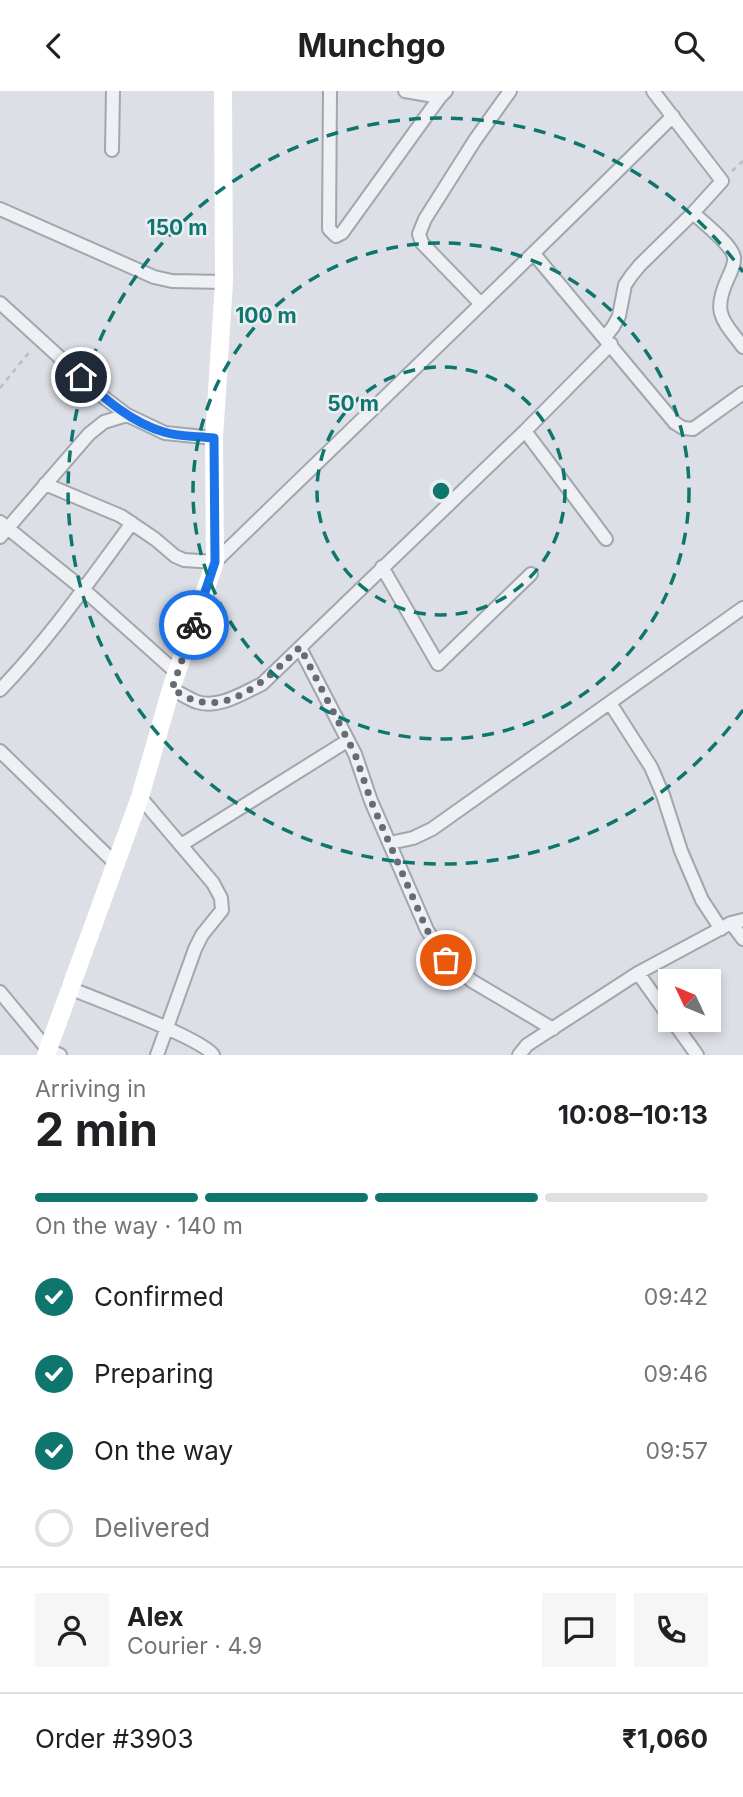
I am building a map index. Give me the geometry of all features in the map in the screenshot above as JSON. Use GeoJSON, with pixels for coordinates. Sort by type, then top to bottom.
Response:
{"type":"FeatureCollection","features":[{"type":"Feature","properties":{"kind":"street"},"geometry":{"type":"LineString","coordinates":[[112,150],[113,91]]}},
{"type":"Feature","properties":{"kind":"street"},"geometry":{"type":"LineString","coordinates":[[52,1053],[69,988],[140,797],[174,681],[215,562],[214,438],[224,282],[223,91]]}},
{"type":"Feature","properties":{"kind":"street"},"geometry":{"type":"LineString","coordinates":[[330,91],[329,229],[336,236],[342,233],[443,94]]}},
{"type":"Feature","properties":{"kind":"street"},"geometry":{"type":"LineString","coordinates":[[405,91],[443,94]]}},
{"type":"Feature","properties":{"kind":"street"},"geometry":{"type":"LineString","coordinates":[[481,304],[422,243],[419,234],[425,219],[461,162],[510,91]]}},
{"type":"Feature","properties":{"kind":"street"},"geometry":{"type":"LineString","coordinates":[[127,415],[104,422],[89,434],[3,529],[83,589],[174,681],[199,702],[215,703],[238,696],[262,684],[525,431],[608,341],[619,316],[625,285],[631,276],[722,181],[653,91]]}},
{"type":"Feature","properties":{"kind":"street"},"geometry":{"type":"LineString","coordinates":[[45,484],[121,516],[155,539],[174,556],[184,560],[215,562],[673,116]]}},
{"type":"Feature","properties":{"kind":"street"},"geometry":{"type":"LineString","coordinates":[[0,209],[154,277],[173,281],[224,282]]}},
{"type":"Feature","properties":{"kind":"street"},"geometry":{"type":"LineString","coordinates":[[693,213],[738,259],[721,293],[719,307],[722,318],[743,347]]}},
{"type":"Feature","properties":{"kind":"street"},"geometry":{"type":"LineString","coordinates":[[534,254],[676,423],[693,429],[743,393]]}},
{"type":"Feature","properties":{"kind":"street"},"geometry":{"type":"LineString","coordinates":[[0,303],[102,396],[127,415],[165,433],[214,438]]}},
{"type":"Feature","properties":{"kind":"street"},"geometry":{"type":"LineString","coordinates":[[525,431],[606,539]]}},
{"type":"Feature","properties":{"kind":"street"},"geometry":{"type":"LineString","coordinates":[[0,690],[18,672],[132,523]]}},
{"type":"Feature","properties":{"kind":"street"},"geometry":{"type":"LineString","coordinates":[[383,567],[438,664],[530,574]]}},
{"type":"Feature","properties":{"kind":"street"},"geometry":{"type":"LineString","coordinates":[[390,843],[413,838],[432,829],[743,608]]}},
{"type":"Feature","properties":{"kind":"street"},"geometry":{"type":"LineString","coordinates":[[300,647],[355,754],[371,801],[427,930],[446,960],[472,981],[553,1028]]}},
{"type":"Feature","properties":{"kind":"street"},"geometry":{"type":"LineString","coordinates":[[610,703],[651,767],[702,900],[732,924],[743,939]]}},
{"type":"Feature","properties":{"kind":"street"},"geometry":{"type":"LineString","coordinates":[[181,845],[348,741]]}},
{"type":"Feature","properties":{"kind":"street"},"geometry":{"type":"LineString","coordinates":[[0,752],[116,864]]}},
{"type":"Feature","properties":{"kind":"street"},"geometry":{"type":"LineString","coordinates":[[140,797],[213,883],[221,898],[222,910],[202,935],[157,1055]]}},
{"type":"Feature","properties":{"kind":"street"},"geometry":{"type":"LineString","coordinates":[[519,1055],[527,1045],[638,973],[732,924]]}},
{"type":"Feature","properties":{"kind":"street"},"geometry":{"type":"LineString","coordinates":[[638,973],[658,1001]]}},
{"type":"Feature","properties":{"kind":"street"},"geometry":{"type":"LineString","coordinates":[[69,988],[206,1047],[214,1055]]}},
{"type":"Feature","properties":{"kind":"street"},"geometry":{"type":"LineString","coordinates":[[0,992],[52,1053]]}},
{"type":"Feature","properties":{"kind":"street"},"geometry":{"type":"LineString","coordinates":[[681,1033],[697,1055]]}},
{"type":"Feature","properties":{"kind":"path"},"geometry":{"type":"LineString","coordinates":[[0,388],[41,339]]}},
{"type":"Feature","properties":{"kind":"way so far"},"geometry":{"type":"LineString","coordinates":[[194,625],[172,689],[199,702],[215,703],[238,696],[262,684],[300,647],[355,754],[371,801],[427,930],[446,960]]}},
{"type":"Feature","properties":{"kind":"route"},"geometry":{"type":"LineString","coordinates":[[81,377],[127,415],[165,433],[214,438],[215,562],[194,625]]}}]}
